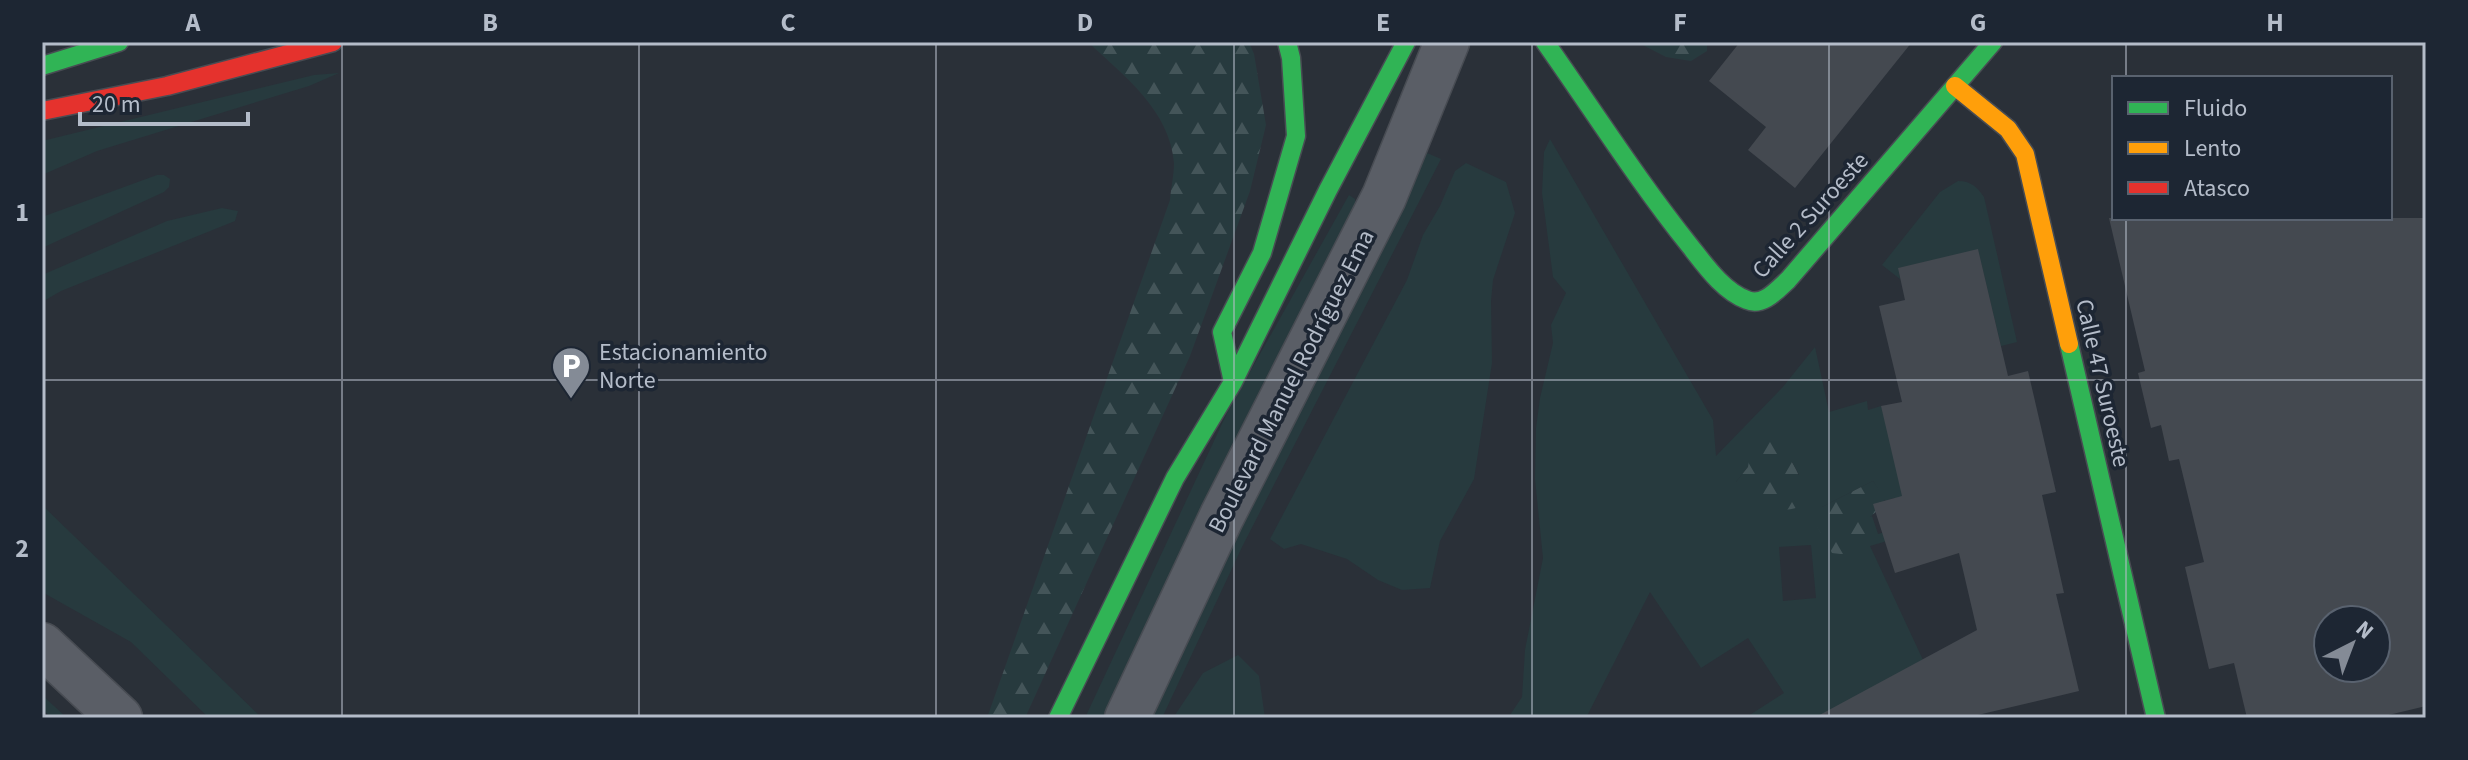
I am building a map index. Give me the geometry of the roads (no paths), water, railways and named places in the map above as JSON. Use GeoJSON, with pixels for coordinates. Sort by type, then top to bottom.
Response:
{"type":"FeatureCollection","features":[{"type":"Feature","properties":{"kind":"street"},"geometry":{"type":"LineString","coordinates":[[42,66],[119,42]]}},
{"type":"Feature","properties":{"kind":"street"},"geometry":{"type":"LineString","coordinates":[[42,111],[167,86],[333,42]]}},
{"type":"Feature","properties":{"kind":"street"},"geometry":{"type":"LineString","coordinates":[[1233,382],[1222,332],[1262,253],[1296,136],[1291,58],[1287,42]]}},
{"type":"Feature","properties":{"kind":"street"},"geometry":{"type":"LineString","coordinates":[[1058,718],[1175,478],[1233,382],[1328,190],[1406,42]]}},
{"type":"Feature","properties":{"kind":"street","name":"Boulevard Manuel Rodríguez Ema"},"geometry":{"type":"LineString","coordinates":[[1127,718],[1222,516],[1384,197],[1447,42]]}},
{"type":"Feature","properties":{"kind":"street","name":"Calle 2 Suroeste"},"geometry":{"type":"LineString","coordinates":[[1545,42],[1678,231],[1716,278],[1749,302],[1767,300],[1788,280],[1993,42]]}},
{"type":"Feature","properties":{"kind":"street","name":"Calle 47 Suroeste"},"geometry":{"type":"LineString","coordinates":[[1955,86],[2008,129],[2025,154],[2156,718]]}},
{"type":"Feature","properties":{"kind":"street"},"geometry":{"type":"LineString","coordinates":[[42,645],[120,718]]}},
{"type":"Feature","properties":{"kind":"place","name":"Estacionamiento Norte"},"geometry":{"type":"Point","coordinates":[571,400]}}]}
